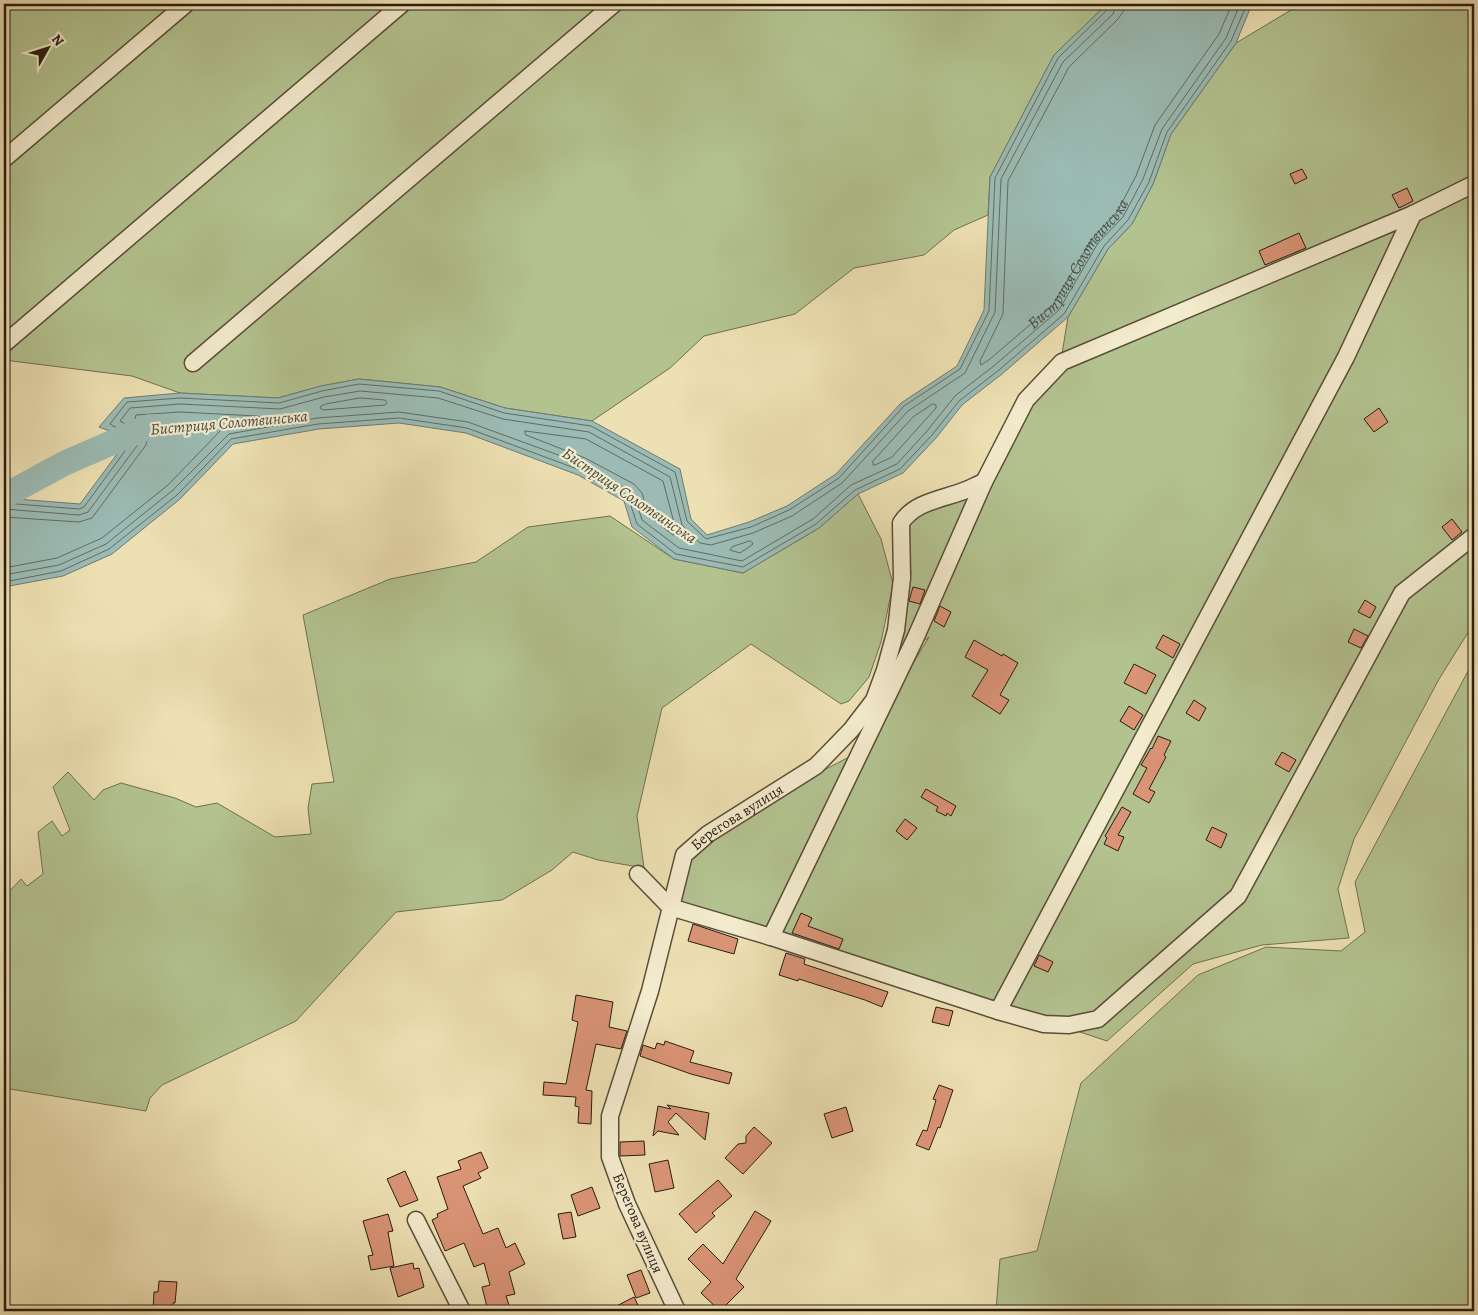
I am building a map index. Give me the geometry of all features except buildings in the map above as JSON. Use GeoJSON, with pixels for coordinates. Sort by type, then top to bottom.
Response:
{"type":"FeatureCollection","features":[{"type":"Feature","properties":{"kind":"street"},"geometry":{"type":"LineString","coordinates":[[4,159],[186,4]]}},
{"type":"Feature","properties":{"kind":"street"},"geometry":{"type":"LineString","coordinates":[[4,344],[402,4]]}},
{"type":"Feature","properties":{"kind":"street"},"geometry":{"type":"LineString","coordinates":[[193,363],[614,4]]}},
{"type":"Feature","properties":{"kind":"street"},"geometry":{"type":"LineString","coordinates":[[771,937],[915,639],[984,482],[1026,400],[1062,362],[1413,214],[1474,184]]}},
{"type":"Feature","properties":{"kind":"street"},"geometry":{"type":"LineString","coordinates":[[998,1010],[1346,357],[1413,214]]}},
{"type":"Feature","properties":{"kind":"street","name":"Берегова вулиця"},"geometry":{"type":"LineString","coordinates":[[678,1311],[627,1204],[610,1157],[610,1116],[650,991],[684,855],[708,834],[816,766],[851,730],[874,700],[896,630],[902,578],[901,523],[912,510],[928,502],[984,482]]}},
{"type":"Feature","properties":{"kind":"street"},"geometry":{"type":"LineString","coordinates":[[638,874],[670,907],[771,937],[1044,1024],[1069,1025],[1098,1019],[1238,896],[1402,593],[1474,536]]}},
{"type":"Feature","properties":{"kind":"street"},"geometry":{"type":"LineString","coordinates":[[416,1220],[462,1311]]}},
{"type":"Feature","properties":{"kind":"green space"},"geometry":{"type":"Polygon","coordinates":[[[4,4],[1107,4],[1054,55],[990,177],[988,215],[954,230],[924,255],[854,268],[795,314],[704,336],[670,368],[592,421],[505,408],[440,387],[359,379],[321,386],[278,398],[180,393],[132,376],[4,360],[4,4]]]}},
{"type":"Feature","properties":{"kind":"green space"},"geometry":{"type":"Polygon","coordinates":[[[1301,4],[1474,4],[1474,623],[1439,679],[1354,839],[1338,889],[1349,938],[1262,945],[1193,964],[1107,1041],[674,903],[687,856],[788,789],[868,747],[895,693],[929,637],[895,663],[904,631],[911,572],[906,549],[906,525],[927,506],[968,493],[1022,410],[1060,366],[1068,317],[1108,249],[1132,224],[1153,184],[1171,134],[1236,43],[1301,4]]]}},
{"type":"Feature","properties":{"kind":"green space"},"geometry":{"type":"Polygon","coordinates":[[[858,494],[881,539],[893,584],[881,642],[869,677],[849,701],[841,704],[751,644],[662,708],[637,816],[644,868],[598,860],[573,852],[552,870],[502,900],[396,912],[296,1021],[162,1085],[150,1098],[146,1111],[4,1088],[4,897],[21,879],[27,886],[43,874],[38,832],[52,821],[62,836],[70,830],[53,787],[68,772],[94,800],[103,790],[121,783],[175,798],[196,807],[217,803],[275,837],[311,834],[308,808],[312,784],[334,782],[303,615],[390,579],[476,562],[528,527],[610,516],[674,559],[743,573],[819,528],[858,494]]]}},
{"type":"Feature","properties":{"kind":"green space"},"geometry":{"type":"Polygon","coordinates":[[[1474,660],[1474,1311],[996,1311],[1000,1259],[1037,1251],[1081,1083],[1198,975],[1266,947],[1341,951],[1365,932],[1355,882],[1474,660]]]}},
{"type":"Feature","properties":{"kind":"water"},"geometry":{"type":"Polygon","coordinates":[[[1107,4],[1252,4],[1236,43],[1171,134],[1153,184],[1132,224],[1108,249],[1068,317],[1002,374],[962,405],[936,438],[903,473],[858,494],[819,528],[743,573],[674,559],[632,527],[624,501],[578,475],[466,433],[399,423],[319,429],[233,444],[180,499],[112,554],[63,576],[4,587],[4,498],[80,504],[129,438],[99,427],[124,398],[180,393],[278,398],[321,386],[359,379],[440,387],[505,408],[592,421],[680,469],[691,519],[707,535],[749,522],[787,506],[836,474],[901,403],[957,366],[984,310],[990,177],[1054,55],[1107,4]]]}},
{"type":"Feature","properties":{"kind":"waterway","name":"Бистриця Солотвинська"},"geometry":{"type":"LineString","coordinates":[[4,496],[65,463],[148,427],[158,427]]}}]}
